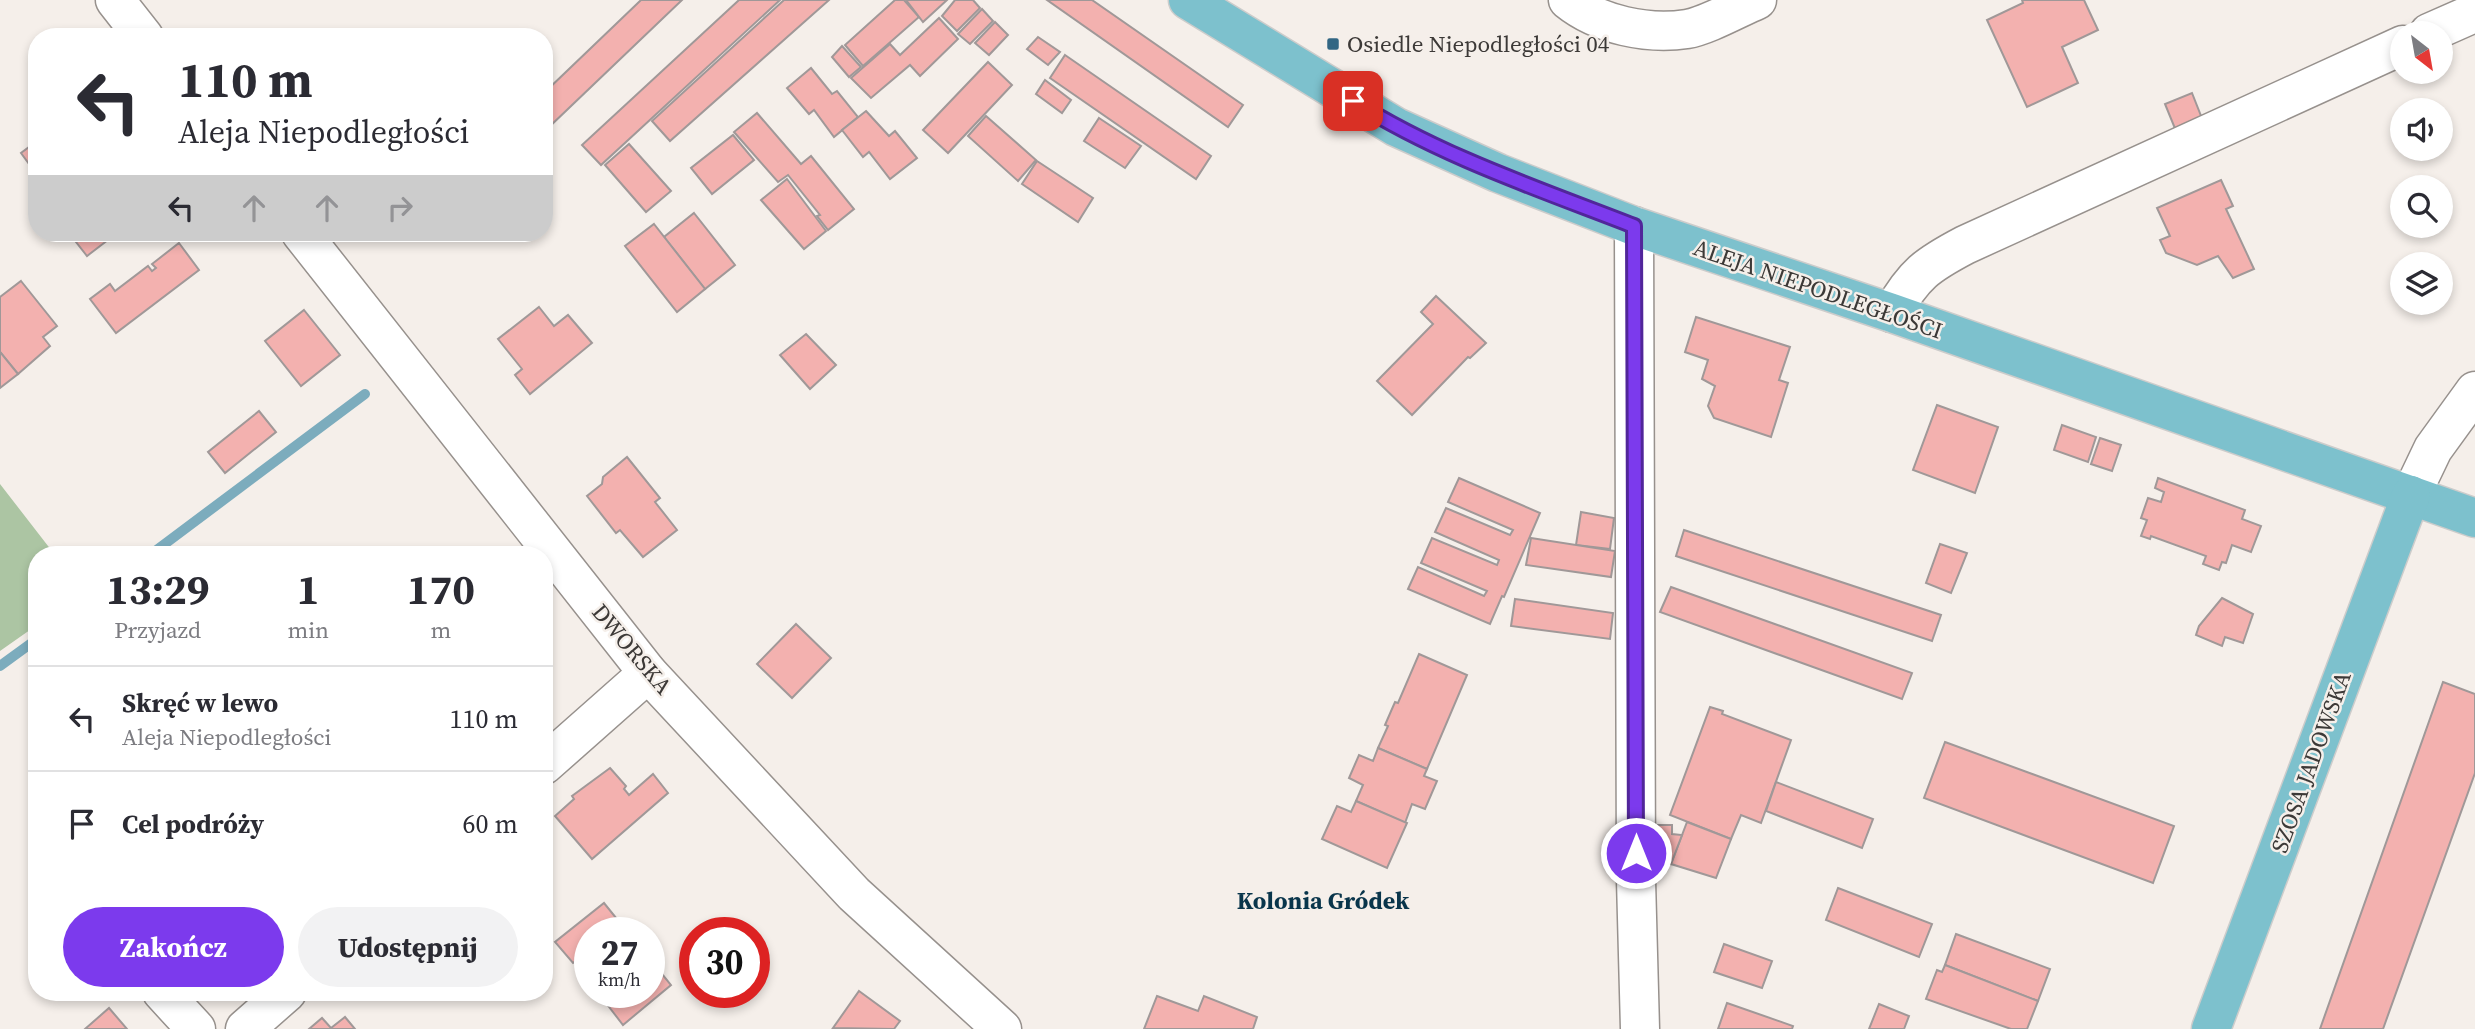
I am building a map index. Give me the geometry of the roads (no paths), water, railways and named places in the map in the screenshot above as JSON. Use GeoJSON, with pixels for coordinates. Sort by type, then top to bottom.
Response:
{"type":"FeatureCollection","features":[{"type":"Feature","properties":{"kind":"main road","name":"ALEJA NIEPODLEGŁOŚCI"},"geometry":{"type":"LineString","coordinates":[[1188,0],[1371,113],[1485,168],[1634,226],[1892,313],[2475,518]]}},
{"type":"Feature","properties":{"kind":"main road","name":"SZOSA JADOWSKA"},"geometry":{"type":"LineString","coordinates":[[2211,1029],[2411,495]]}},
{"type":"Feature","properties":{"kind":"street"},"geometry":{"type":"LineString","coordinates":[[115,0],[137,28]]}},
{"type":"Feature","properties":{"kind":"street"},"geometry":{"type":"LineString","coordinates":[[1568,0],[1612,23],[1647,30],[1688,29],[1757,0]]}},
{"type":"Feature","properties":{"kind":"street"},"geometry":{"type":"LineString","coordinates":[[2447,21],[2465,9]]}},
{"type":"Feature","properties":{"kind":"street"},"geometry":{"type":"LineString","coordinates":[[1892,313],[1908,287],[1931,263],[1965,245],[2390,51]]}},
{"type":"Feature","properties":{"kind":"street"},"geometry":{"type":"LineString","coordinates":[[1634,226],[1636,880],[1640,1029]]}},
{"type":"Feature","properties":{"kind":"street","name":"DWORSKA"},"geometry":{"type":"LineString","coordinates":[[308,242],[548,546]]}},
{"type":"Feature","properties":{"kind":"street"},"geometry":{"type":"LineString","coordinates":[[2411,495],[2433,449],[2475,391]]}},
{"type":"Feature","properties":{"kind":"street","name":"DWORSKA"},"geometry":{"type":"LineString","coordinates":[[553,553],[648,673],[854,894],[1002,1029]]}},
{"type":"Feature","properties":{"kind":"street"},"geometry":{"type":"LineString","coordinates":[[553,757],[648,673]]}},
{"type":"Feature","properties":{"kind":"street"},"geometry":{"type":"LineString","coordinates":[[170,1001],[196,1029]]}},
{"type":"Feature","properties":{"kind":"street"},"geometry":{"type":"LineString","coordinates":[[245,1029],[277,1001]]}},
{"type":"Feature","properties":{"kind":"waterway"},"geometry":{"type":"LineString","coordinates":[[162,546],[365,394]]}},
{"type":"Feature","properties":{"kind":"waterway"},"geometry":{"type":"LineString","coordinates":[[0,666],[28,646]]}},
{"type":"Feature","properties":{"kind":"place","name":"Osiedle Niepodległości 04"},"geometry":{"type":"Point","coordinates":[1333,44]}},
{"type":"Feature","properties":{"kind":"district","name":"Kolonia Gródek"},"geometry":{"type":"Point","coordinates":[1323,900]}}]}
